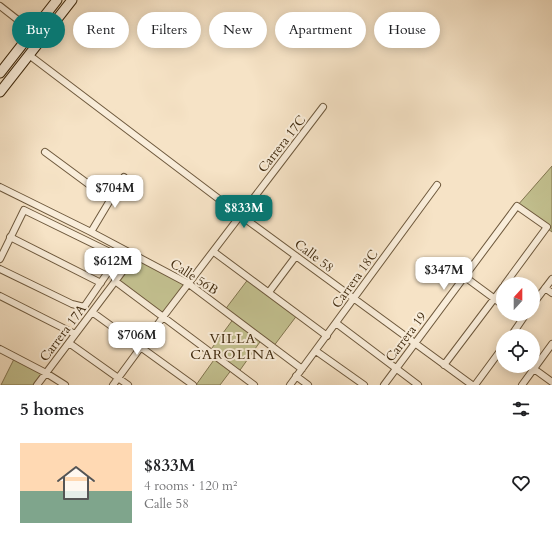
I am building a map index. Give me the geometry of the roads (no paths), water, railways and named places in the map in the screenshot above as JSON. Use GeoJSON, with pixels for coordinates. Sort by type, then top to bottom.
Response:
{"type":"FeatureCollection","features":[{"type":"Feature","properties":{"kind":"main road"},"geometry":{"type":"LineString","coordinates":[[47,12],[56,0]]}},
{"type":"Feature","properties":{"kind":"main road"},"geometry":{"type":"LineString","coordinates":[[0,92],[72,0]]}},
{"type":"Feature","properties":{"kind":"main road"},"geometry":{"type":"LineString","coordinates":[[1,71],[19,48]]}},
{"type":"Feature","properties":{"kind":"street"},"geometry":{"type":"LineString","coordinates":[[0,6],[12,15]]}},
{"type":"Feature","properties":{"kind":"street","name":"Calle 58"},"geometry":{"type":"LineString","coordinates":[[29,56],[240,215],[473,385]]}},
{"type":"Feature","properties":{"kind":"street","name":"Carrera 17C"},"geometry":{"type":"LineString","coordinates":[[113,385],[140,347],[214,252],[240,215],[323,107]]}},
{"type":"Feature","properties":{"kind":"street"},"geometry":{"type":"LineString","coordinates":[[45,152],[110,200]]}},
{"type":"Feature","properties":{"kind":"street"},"geometry":{"type":"LineString","coordinates":[[91,232],[124,177]]}},
{"type":"Feature","properties":{"kind":"street","name":"Carrera 18C"},"geometry":{"type":"LineString","coordinates":[[290,385],[437,185]]}},
{"type":"Feature","properties":{"kind":"street","name":"Calle 56B"},"geometry":{"type":"LineString","coordinates":[[0,187],[91,232],[189,284],[302,369]]}},
{"type":"Feature","properties":{"kind":"street","name":"Carrera 19"},"geometry":{"type":"LineString","coordinates":[[384,385],[517,206],[547,228],[510,277]]}},
{"type":"Feature","properties":{"kind":"street"},"geometry":{"type":"LineString","coordinates":[[0,259],[24,210],[117,256],[117,259],[102,283],[84,307],[72,304],[0,269]]}},
{"type":"Feature","properties":{"kind":"street"},"geometry":{"type":"LineString","coordinates":[[10,237],[102,283]]}},
{"type":"Feature","properties":{"kind":"street"},"geometry":{"type":"LineString","coordinates":[[214,252],[327,336]]}},
{"type":"Feature","properties":{"kind":"street","name":"Carrera 17A"},"geometry":{"type":"LineString","coordinates":[[37,385],[135,255]]}},
{"type":"Feature","properties":{"kind":"street"},"geometry":{"type":"LineString","coordinates":[[269,292],[296,256]]}},
{"type":"Feature","properties":{"kind":"street"},"geometry":{"type":"LineString","coordinates":[[444,365],[495,298],[465,277]]}},
{"type":"Feature","properties":{"kind":"street"},"geometry":{"type":"LineString","coordinates":[[540,295],[552,279]]}},
{"type":"Feature","properties":{"kind":"street"},"geometry":{"type":"LineString","coordinates":[[115,281],[254,385]]}},
{"type":"Feature","properties":{"kind":"street"},"geometry":{"type":"LineString","coordinates":[[545,288],[552,293]]}},
{"type":"Feature","properties":{"kind":"street"},"geometry":{"type":"LineString","coordinates":[[0,296],[75,334]]}},
{"type":"Feature","properties":{"kind":"street"},"geometry":{"type":"LineString","coordinates":[[92,312],[193,385]]}},
{"type":"Feature","properties":{"kind":"street"},"geometry":{"type":"LineString","coordinates":[[336,323],[418,385]]}},
{"type":"Feature","properties":{"kind":"street"},"geometry":{"type":"LineString","coordinates":[[69,343],[128,385]]}},
{"type":"Feature","properties":{"kind":"street"},"geometry":{"type":"LineString","coordinates":[[540,358],[552,344]]}},
{"type":"Feature","properties":{"kind":"street"},"geometry":{"type":"LineString","coordinates":[[0,349],[46,373],[65,385]]}},
{"type":"Feature","properties":{"kind":"street"},"geometry":{"type":"LineString","coordinates":[[316,351],[364,385]]}},
{"type":"Feature","properties":{"kind":"street"},"geometry":{"type":"LineString","coordinates":[[473,385],[496,356]]}},
{"type":"Feature","properties":{"kind":"street"},"geometry":{"type":"LineString","coordinates":[[522,385],[529,373]]}},
{"type":"Feature","properties":{"kind":"street"},"geometry":{"type":"LineString","coordinates":[[539,373],[552,382]]}},
{"type":"Feature","properties":{"kind":"street"},"geometry":{"type":"LineString","coordinates":[[296,376],[308,385]]}},
{"type":"Feature","properties":{"kind":"district","name":"VILLA CAROLINA"},"geometry":{"type":"Point","coordinates":[233,346]}}]}
